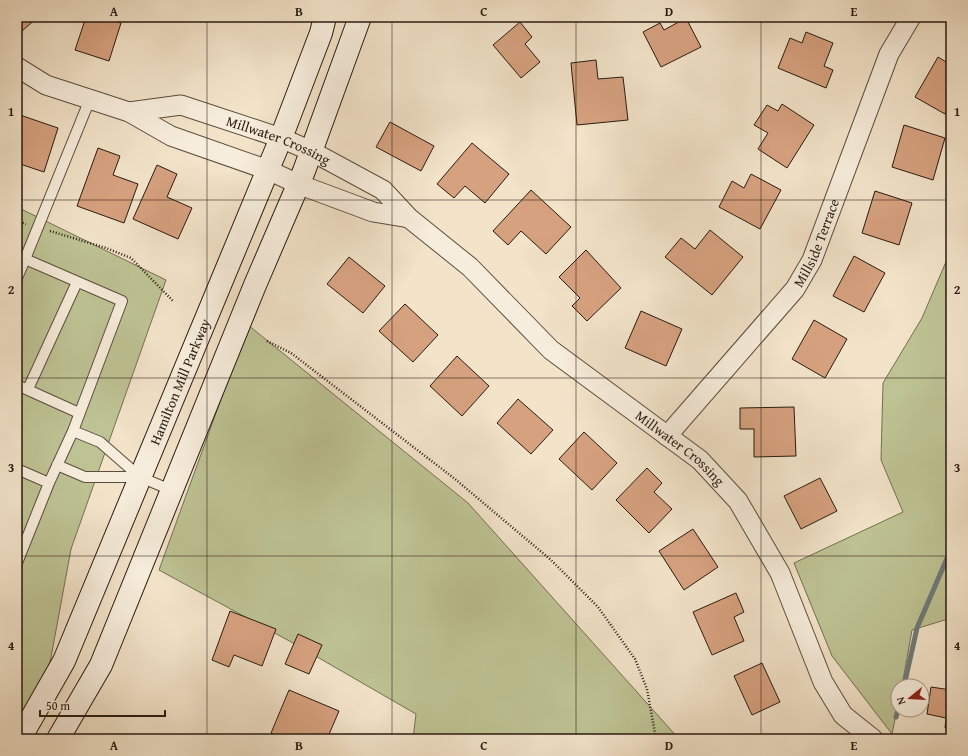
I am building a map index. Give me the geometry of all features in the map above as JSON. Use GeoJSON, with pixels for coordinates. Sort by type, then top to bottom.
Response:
{"type":"FeatureCollection","features":[{"type":"Feature","properties":{"kind":"street","name":"Hamilton Mill Parkway"},"geometry":{"type":"LineString","coordinates":[[18,739],[23,733],[64,661],[282,138],[321,33],[325,17]]}},
{"type":"Feature","properties":{"kind":"street"},"geometry":{"type":"LineString","coordinates":[[58,739],[100,665],[255,284],[298,184],[360,17]]}},
{"type":"Feature","properties":{"kind":"street","name":"Millside Terrace"},"geometry":{"type":"LineString","coordinates":[[667,436],[795,289],[812,260],[889,54],[910,17]]}},
{"type":"Feature","properties":{"kind":"street","name":"Millwater Crossing"},"geometry":{"type":"LineString","coordinates":[[17,66],[46,84],[129,112],[171,136],[268,170],[298,184],[373,212],[409,218]]}},
{"type":"Feature","properties":{"kind":"street","name":"Millwater Crossing"},"geometry":{"type":"LineString","coordinates":[[129,112],[181,105],[282,138],[311,151],[383,190],[409,218],[470,267],[552,350],[700,460],[738,501],[780,573],[823,682],[843,715],[873,739]]}},
{"type":"Feature","properties":{"kind":"lane"},"geometry":{"type":"LineString","coordinates":[[17,278],[90,99]]}},
{"type":"Feature","properties":{"kind":"lane"},"geometry":{"type":"LineString","coordinates":[[17,563],[49,483],[73,431],[122,301],[24,259]]}},
{"type":"Feature","properties":{"kind":"lane"},"geometry":{"type":"LineString","coordinates":[[28,390],[77,282]]}},
{"type":"Feature","properties":{"kind":"lane"},"geometry":{"type":"LineString","coordinates":[[17,385],[80,413]]}},
{"type":"Feature","properties":{"kind":"lane"},"geometry":{"type":"LineString","coordinates":[[73,431],[100,442],[140,477],[171,490]]}},
{"type":"Feature","properties":{"kind":"lane"},"geometry":{"type":"LineString","coordinates":[[57,465],[84,477],[140,477]]}},
{"type":"Feature","properties":{"kind":"lane"},"geometry":{"type":"LineString","coordinates":[[17,469],[49,483]]}},
{"type":"Feature","properties":{"kind":"path"},"geometry":{"type":"LineString","coordinates":[[17,221],[25,223]]}},
{"type":"Feature","properties":{"kind":"path"},"geometry":{"type":"LineString","coordinates":[[48,231],[106,248],[131,258],[173,301]]}},
{"type":"Feature","properties":{"kind":"path"},"geometry":{"type":"LineString","coordinates":[[267,341],[291,353],[455,478],[551,560],[598,607],[635,660],[647,689],[656,739]]}},
{"type":"Feature","properties":{"kind":"green space"},"geometry":{"type":"Polygon","coordinates":[[[17,207],[166,280],[71,549],[42,706],[17,739],[17,207]]]}},
{"type":"Feature","properties":{"kind":"green space"},"geometry":{"type":"Polygon","coordinates":[[[951,250],[951,618],[912,630],[903,678],[890,678],[890,718],[895,718],[892,734],[832,656],[794,563],[903,512],[881,460],[883,383],[922,318],[951,250]]]}},
{"type":"Feature","properties":{"kind":"green space"},"geometry":{"type":"Polygon","coordinates":[[[248,325],[468,503],[679,739],[413,739],[416,714],[293,643],[159,570],[248,325]]]}},
{"type":"Feature","properties":{"kind":"building"},"geometry":{"type":"Polygon","coordinates":[[[17,17],[38,17],[22,31],[17,25],[17,17]]]}},
{"type":"Feature","properties":{"kind":"building"},"geometry":{"type":"Polygon","coordinates":[[[86,17],[102,17],[121,23],[109,61],[75,50],[86,17]]]}},
{"type":"Feature","properties":{"kind":"building"},"geometry":{"type":"Polygon","coordinates":[[[686,18],[701,47],[661,67],[643,32],[660,23],[664,30],[686,18]]]}},
{"type":"Feature","properties":{"kind":"building"},"geometry":{"type":"Polygon","coordinates":[[[520,22],[532,37],[525,44],[540,62],[521,78],[493,45],[520,22]]]}},
{"type":"Feature","properties":{"kind":"building"},"geometry":{"type":"Polygon","coordinates":[[[806,32],[833,43],[824,66],[833,70],[826,88],[778,68],[790,38],[802,43],[806,32]]]}},
{"type":"Feature","properties":{"kind":"building"},"geometry":{"type":"Polygon","coordinates":[[[938,57],[951,65],[951,103],[945,114],[915,97],[938,57]]]}},
{"type":"Feature","properties":{"kind":"building"},"geometry":{"type":"Polygon","coordinates":[[[596,60],[598,79],[623,77],[628,120],[577,125],[571,63],[596,60]]]}},
{"type":"Feature","properties":{"kind":"building"},"geometry":{"type":"Polygon","coordinates":[[[782,104],[814,125],[787,168],[758,149],[768,133],[754,125],[767,105],[778,111],[782,104]]]}},
{"type":"Feature","properties":{"kind":"building"},"geometry":{"type":"Polygon","coordinates":[[[17,114],[58,128],[44,172],[17,163],[17,114]]]}},
{"type":"Feature","properties":{"kind":"building"},"geometry":{"type":"Polygon","coordinates":[[[390,122],[434,146],[421,171],[376,147],[390,122]]]}},
{"type":"Feature","properties":{"kind":"building"},"geometry":{"type":"Polygon","coordinates":[[[904,125],[945,138],[933,180],[892,167],[904,125]]]}},
{"type":"Feature","properties":{"kind":"building"},"geometry":{"type":"Polygon","coordinates":[[[472,143],[509,174],[485,203],[465,186],[454,198],[437,184],[472,143]]]}},
{"type":"Feature","properties":{"kind":"building"},"geometry":{"type":"Polygon","coordinates":[[[98,148],[120,156],[113,175],[138,184],[124,223],[77,206],[98,148]]]}},
{"type":"Feature","properties":{"kind":"building"},"geometry":{"type":"Polygon","coordinates":[[[157,165],[177,174],[167,197],[192,208],[178,239],[133,219],[157,165]]]}},
{"type":"Feature","properties":{"kind":"building"},"geometry":{"type":"Polygon","coordinates":[[[751,174],[781,190],[760,229],[719,207],[732,181],[744,188],[751,174]]]}},
{"type":"Feature","properties":{"kind":"building"},"geometry":{"type":"Polygon","coordinates":[[[531,190],[571,227],[546,254],[521,231],[508,245],[493,231],[531,190]]]}},
{"type":"Feature","properties":{"kind":"building"},"geometry":{"type":"Polygon","coordinates":[[[875,191],[912,203],[899,245],[862,233],[875,191]]]}},
{"type":"Feature","properties":{"kind":"building"},"geometry":{"type":"Polygon","coordinates":[[[710,230],[743,257],[712,295],[665,257],[681,238],[695,249],[710,230]]]}},
{"type":"Feature","properties":{"kind":"building"},"geometry":{"type":"Polygon","coordinates":[[[586,250],[621,288],[587,321],[572,306],[580,298],[559,277],[586,250]]]}},
{"type":"Feature","properties":{"kind":"building"},"geometry":{"type":"Polygon","coordinates":[[[854,256],[885,273],[864,312],[833,296],[854,256]]]}},
{"type":"Feature","properties":{"kind":"building"},"geometry":{"type":"Polygon","coordinates":[[[349,257],[385,286],[363,313],[327,284],[349,257]]]}},
{"type":"Feature","properties":{"kind":"building"},"geometry":{"type":"Polygon","coordinates":[[[405,304],[438,335],[413,362],[379,331],[405,304]]]}},
{"type":"Feature","properties":{"kind":"building"},"geometry":{"type":"Polygon","coordinates":[[[641,311],[682,329],[666,366],[625,348],[641,311]]]}},
{"type":"Feature","properties":{"kind":"building"},"geometry":{"type":"Polygon","coordinates":[[[814,320],[847,339],[825,378],[792,359],[814,320]]]}},
{"type":"Feature","properties":{"kind":"building"},"geometry":{"type":"Polygon","coordinates":[[[457,356],[489,386],[462,416],[430,386],[457,356]]]}},
{"type":"Feature","properties":{"kind":"building"},"geometry":{"type":"Polygon","coordinates":[[[518,399],[553,430],[531,454],[497,423],[518,399]]]}},
{"type":"Feature","properties":{"kind":"building"},"geometry":{"type":"Polygon","coordinates":[[[794,407],[796,456],[754,457],[754,429],[740,429],[740,408],[794,407]]]}},
{"type":"Feature","properties":{"kind":"building"},"geometry":{"type":"Polygon","coordinates":[[[584,432],[617,463],[592,490],[559,459],[584,432]]]}},
{"type":"Feature","properties":{"kind":"building"},"geometry":{"type":"Polygon","coordinates":[[[647,468],[662,483],[654,492],[672,509],[649,533],[616,500],[647,468]]]}},
{"type":"Feature","properties":{"kind":"building"},"geometry":{"type":"Polygon","coordinates":[[[820,478],[837,511],[801,529],[784,496],[820,478]]]}},
{"type":"Feature","properties":{"kind":"building"},"geometry":{"type":"Polygon","coordinates":[[[693,529],[718,567],[684,590],[659,551],[693,529]]]}},
{"type":"Feature","properties":{"kind":"building"},"geometry":{"type":"Polygon","coordinates":[[[736,593],[744,612],[734,617],[744,641],[712,655],[693,612],[736,593]]]}},
{"type":"Feature","properties":{"kind":"building"},"geometry":{"type":"Polygon","coordinates":[[[230,611],[276,629],[262,666],[234,655],[229,667],[212,660],[230,611]]]}},
{"type":"Feature","properties":{"kind":"building"},"geometry":{"type":"Polygon","coordinates":[[[298,634],[322,645],[309,674],[285,664],[298,634]]]}},
{"type":"Feature","properties":{"kind":"building"},"geometry":{"type":"Polygon","coordinates":[[[762,663],[780,702],[752,715],[734,676],[762,663]]]}},
{"type":"Feature","properties":{"kind":"building"},"geometry":{"type":"Polygon","coordinates":[[[931,687],[951,690],[951,729],[945,728],[946,718],[930,715],[931,687]]]}},
{"type":"Feature","properties":{"kind":"building"},"geometry":{"type":"Polygon","coordinates":[[[289,690],[339,711],[327,739],[286,739],[271,733],[289,690]]]}},
{"type":"Feature","properties":{"kind":"building"},"geometry":{"type":"Polygon","coordinates":[[[784,735],[787,739],[777,739],[784,735]]]}},
{"type":"Feature","properties":{"kind":"waterway"},"geometry":{"type":"LineString","coordinates":[[906,678],[917,628],[951,549]]}}]}
